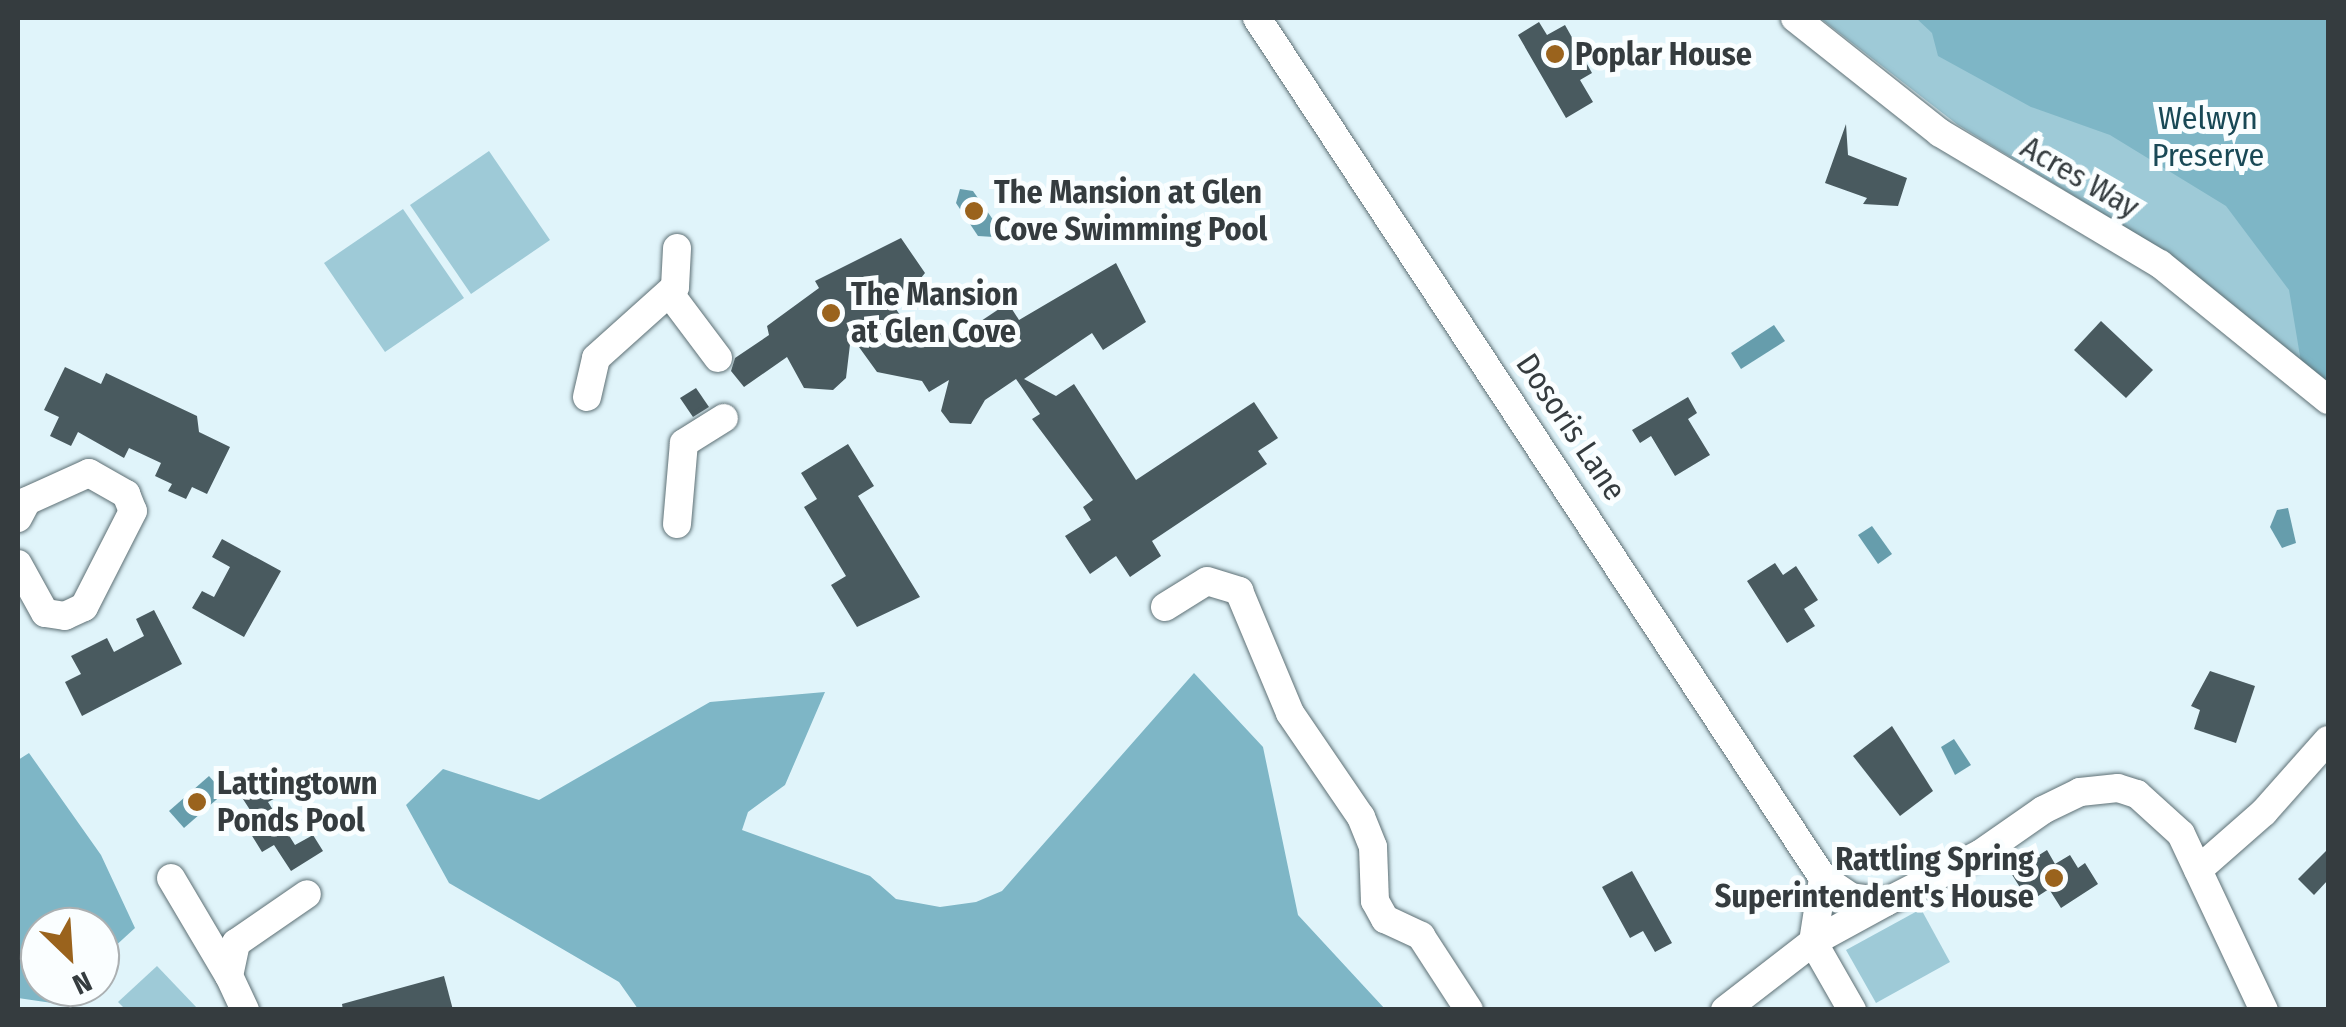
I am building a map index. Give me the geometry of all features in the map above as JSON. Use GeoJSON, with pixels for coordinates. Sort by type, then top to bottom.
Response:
{"type":"FeatureCollection","features":[{"type":"Feature","properties":{"kind":"street","name":"Dosoris Lane"},"geometry":{"type":"LineString","coordinates":[[1256,18],[1823,878]]}},
{"type":"Feature","properties":{"kind":"street","name":"Acres Way"},"geometry":{"type":"LineString","coordinates":[[1795,18],[1940,133],[2160,264],[2328,400]]}},
{"type":"Feature","properties":{"kind":"street"},"geometry":{"type":"LineString","coordinates":[[587,397],[596,358],[670,294],[680,267],[677,248]]}},
{"type":"Feature","properties":{"kind":"street"},"geometry":{"type":"LineString","coordinates":[[670,294],[718,358]]}},
{"type":"Feature","properties":{"kind":"street"},"geometry":{"type":"LineString","coordinates":[[677,524],[684,443],[724,418]]}},
{"type":"Feature","properties":{"kind":"street"},"geometry":{"type":"LineString","coordinates":[[18,564],[45,613],[65,616],[84,607],[133,511],[126,494],[89,473],[21,498]]}},
{"type":"Feature","properties":{"kind":"street"},"geometry":{"type":"LineString","coordinates":[[1165,607],[1208,581],[1239,591],[1290,713],[1361,818],[1373,847],[1380,910],[1421,936],[1469,1010]]}},
{"type":"Feature","properties":{"kind":"street"},"geometry":{"type":"LineString","coordinates":[[2198,870],[2264,812],[2328,740]]}},
{"type":"Feature","properties":{"kind":"street"},"geometry":{"type":"LineString","coordinates":[[1725,1010],[1813,942],[1980,854],[2043,810],[2103,788],[2138,794],[2166,815],[2198,870],[2264,1010]]}},
{"type":"Feature","properties":{"kind":"street"},"geometry":{"type":"LineString","coordinates":[[171,878],[245,1010]]}},
{"type":"Feature","properties":{"kind":"street"},"geometry":{"type":"LineString","coordinates":[[1852,1010],[1813,942],[1823,878],[1852,897],[1886,902]]}},
{"type":"Feature","properties":{"kind":"street"},"geometry":{"type":"LineString","coordinates":[[228,976],[236,943],[307,894]]}},
{"type":"Feature","properties":{"kind":"green space","name":"Welwyn Preserve"},"geometry":{"type":"Polygon","coordinates":[[[1820,18],[2328,18],[2328,386],[2169,254],[1958,125],[1820,18]]]}},
{"type":"Feature","properties":{"kind":"green space","name":"Welwyn Preserve"},"geometry":{"type":"Polygon","coordinates":[[[1916,18],[2328,18],[2328,386],[2301,362],[2289,290],[2226,206],[2110,135],[2031,107],[1938,56],[1932,33],[1916,18]]]}},
{"type":"Feature","properties":{"kind":"green space"},"geometry":{"type":"Polygon","coordinates":[[[489,151],[550,240],[471,294],[410,205],[489,151]]]}},
{"type":"Feature","properties":{"kind":"green space"},"geometry":{"type":"Polygon","coordinates":[[[403,209],[464,298],[385,352],[324,263],[403,209]]]}},
{"type":"Feature","properties":{"kind":"green space"},"geometry":{"type":"Polygon","coordinates":[[[1194,673],[1263,747],[1298,915],[1385,1009],[638,1009],[619,982],[449,883],[406,805],[443,769],[539,800],[710,702],[825,692],[785,785],[748,812],[742,830],[870,876],[896,899],[940,907],[976,902],[1002,891],[1194,673]]]}},
{"type":"Feature","properties":{"kind":"green space"},"geometry":{"type":"Polygon","coordinates":[[[29,753],[101,855],[135,928],[120,942],[120,907],[20,907],[20,998],[18,998],[18,760],[29,753]]]}},
{"type":"Feature","properties":{"kind":"green space"},"geometry":{"type":"Polygon","coordinates":[[[1921,909],[1950,962],[1876,1003],[1846,950],[1921,909]]]}},
{"type":"Feature","properties":{"kind":"green space"},"geometry":{"type":"Polygon","coordinates":[[[157,966],[198,1009],[125,1009],[120,1000],[157,966]]]}},
{"type":"Feature","properties":{"kind":"shaded area","name":"The Mansion at Glen Cove Swimming Pool"},"geometry":{"type":"Polygon","coordinates":[[[960,189],[973,191],[996,224],[994,237],[978,236],[956,203],[960,189]]]}},
{"type":"Feature","properties":{"kind":"shaded area"},"geometry":{"type":"Polygon","coordinates":[[[1774,325],[1785,341],[1741,369],[1731,353],[1774,325]]]}},
{"type":"Feature","properties":{"kind":"shaded area"},"geometry":{"type":"Polygon","coordinates":[[[2288,508],[2296,543],[2282,548],[2270,527],[2277,510],[2288,508]]]}},
{"type":"Feature","properties":{"kind":"shaded area"},"geometry":{"type":"Polygon","coordinates":[[[1872,526],[1892,554],[1878,564],[1858,535],[1872,526]]]}},
{"type":"Feature","properties":{"kind":"shaded area"},"geometry":{"type":"Polygon","coordinates":[[[1954,739],[1971,765],[1955,775],[1941,747],[1954,739]]]}},
{"type":"Feature","properties":{"kind":"shaded area","name":"Lattingtown Ponds Pool"},"geometry":{"type":"Polygon","coordinates":[[[209,776],[224,793],[184,828],[169,811],[209,776]]]}},
{"type":"Feature","properties":{"kind":"building","name":"Poplar House"},"geometry":{"type":"Polygon","coordinates":[[[1539,22],[1547,35],[1565,25],[1592,73],[1580,80],[1593,102],[1566,118],[1518,35],[1539,22]]]}},
{"type":"Feature","properties":{"kind":"building"},"geometry":{"type":"Polygon","coordinates":[[[1846,124],[1848,155],[1907,178],[1898,206],[1863,204],[1867,198],[1825,183],[1846,124]]]}},
{"type":"Feature","properties":{"kind":"building"},"geometry":{"type":"Polygon","coordinates":[[[901,238],[925,273],[896,309],[907,326],[947,333],[958,326],[963,333],[1008,303],[1019,320],[1116,263],[1146,322],[1103,350],[1092,333],[1024,379],[1056,396],[1074,384],[1136,480],[1254,402],[1278,438],[1258,451],[1267,464],[1152,541],[1161,556],[1130,577],[1116,556],[1090,574],[1065,536],[1091,520],[1083,507],[1093,500],[1032,419],[1040,414],[1016,379],[985,400],[971,424],[950,423],[941,411],[949,380],[929,392],[922,381],[877,372],[851,336],[846,378],[833,390],[804,388],[787,357],[744,387],[731,371],[735,358],[769,335],[767,326],[819,288],[815,281],[901,238]]]}},
{"type":"Feature","properties":{"kind":"building"},"geometry":{"type":"Polygon","coordinates":[[[2101,321],[2153,370],[2126,398],[2074,350],[2101,321]]]}},
{"type":"Feature","properties":{"kind":"building"},"geometry":{"type":"Polygon","coordinates":[[[65,367],[101,384],[106,373],[197,416],[199,432],[230,447],[207,494],[192,487],[186,499],[168,491],[172,484],[155,476],[161,463],[129,448],[124,458],[78,432],[71,446],[50,436],[59,417],[44,410],[65,367]]]}},
{"type":"Feature","properties":{"kind":"building"},"geometry":{"type":"Polygon","coordinates":[[[696,388],[709,407],[693,417],[680,398],[696,388]]]}},
{"type":"Feature","properties":{"kind":"building"},"geometry":{"type":"Polygon","coordinates":[[[1688,397],[1697,413],[1688,419],[1710,455],[1675,476],[1651,436],[1640,443],[1632,430],[1688,397]]]}},
{"type":"Feature","properties":{"kind":"building"},"geometry":{"type":"Polygon","coordinates":[[[848,444],[874,486],[858,496],[920,597],[857,627],[831,585],[846,576],[804,507],[817,499],[801,473],[848,444]]]}},
{"type":"Feature","properties":{"kind":"building"},"geometry":{"type":"Polygon","coordinates":[[[222,539],[281,571],[244,637],[192,608],[202,591],[214,597],[230,567],[212,557],[222,539]]]}},
{"type":"Feature","properties":{"kind":"building"},"geometry":{"type":"Polygon","coordinates":[[[1775,563],[1783,575],[1796,566],[1818,600],[1804,609],[1815,626],[1787,643],[1747,581],[1775,563]]]}},
{"type":"Feature","properties":{"kind":"building"},"geometry":{"type":"Polygon","coordinates":[[[154,610],[182,664],[82,716],[65,682],[81,674],[71,656],[107,638],[114,652],[144,636],[136,619],[154,610]]]}},
{"type":"Feature","properties":{"kind":"building"},"geometry":{"type":"Polygon","coordinates":[[[2210,671],[2255,686],[2236,743],[2194,729],[2200,710],[2191,706],[2210,671]]]}},
{"type":"Feature","properties":{"kind":"building"},"geometry":{"type":"Polygon","coordinates":[[[1892,726],[1933,791],[1900,816],[1853,756],[1892,726]]]}},
{"type":"Feature","properties":{"kind":"building"},"geometry":{"type":"Polygon","coordinates":[[[272,776],[283,794],[268,802],[295,845],[313,835],[323,851],[291,871],[274,845],[262,852],[249,831],[259,824],[241,796],[272,776]]]}},
{"type":"Feature","properties":{"kind":"building"},"geometry":{"type":"Polygon","coordinates":[[[2328,849],[2328,880],[2314,895],[2298,879],[2328,849]]]}},
{"type":"Feature","properties":{"kind":"building","name":"Rattling Spring Superintendent's House"},"geometry":{"type":"Polygon","coordinates":[[[2047,850],[2055,864],[2070,855],[2078,868],[2085,863],[2098,884],[2061,908],[2049,889],[2029,902],[2011,873],[2047,850]]]}},
{"type":"Feature","properties":{"kind":"building"},"geometry":{"type":"Polygon","coordinates":[[[1632,871],[1672,943],[1655,952],[1643,931],[1630,938],[1602,887],[1632,871]]]}},
{"type":"Feature","properties":{"kind":"building"},"geometry":{"type":"Polygon","coordinates":[[[444,976],[453,1010],[343,1010],[342,1004],[444,976]]]}},
{"type":"Feature","properties":{"kind":"place","name":"Poplar House"},"geometry":{"type":"Point","coordinates":[1555,54]}},
{"type":"Feature","properties":{"kind":"place","name":"The Mansion at Glen Cove Swimming Pool"},"geometry":{"type":"Point","coordinates":[974,211]}},
{"type":"Feature","properties":{"kind":"place","name":"The Mansion at Glen Cove"},"geometry":{"type":"Point","coordinates":[831,313]}},
{"type":"Feature","properties":{"kind":"place","name":"Lattingtown Ponds Pool"},"geometry":{"type":"Point","coordinates":[197,802]}},
{"type":"Feature","properties":{"kind":"place","name":"Rattling Spring Superintendent's House"},"geometry":{"type":"Point","coordinates":[2054,878]}}]}
